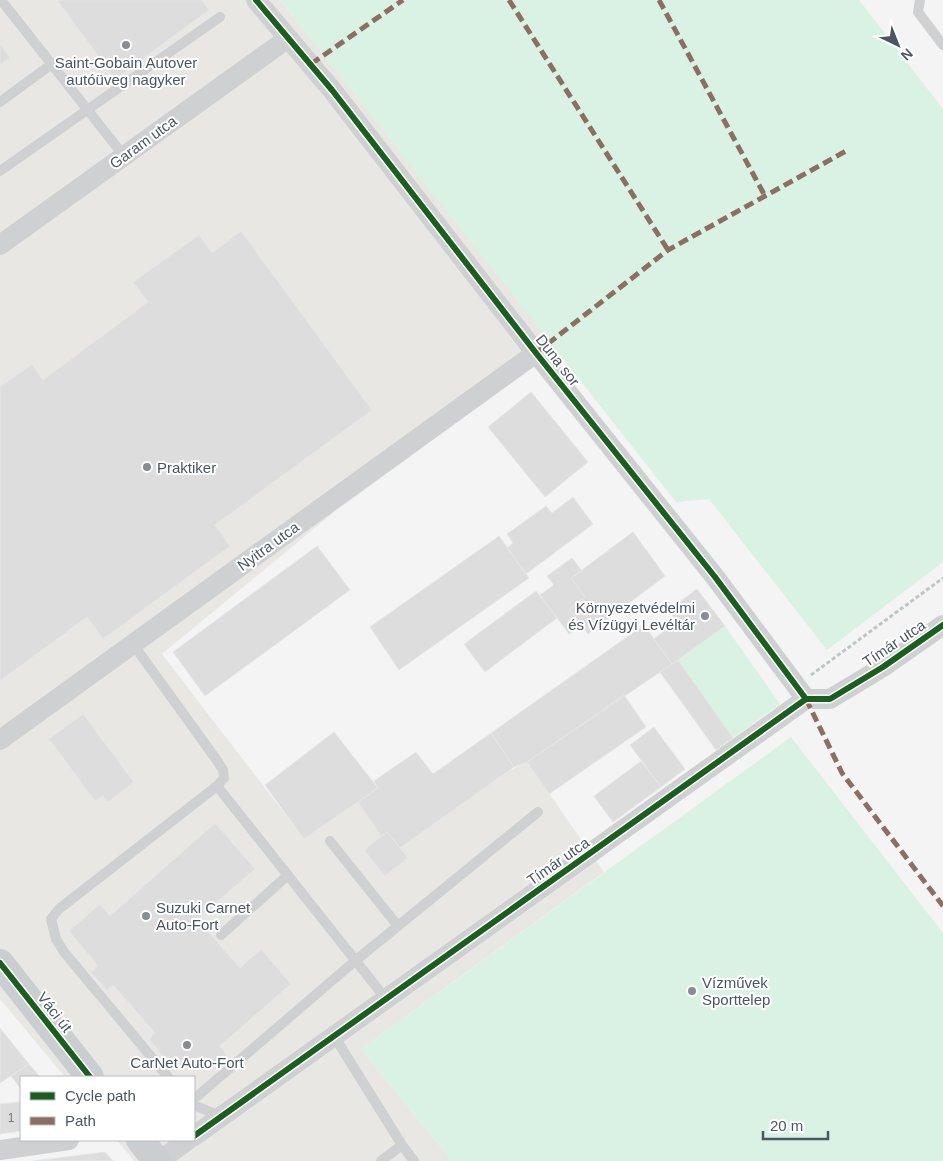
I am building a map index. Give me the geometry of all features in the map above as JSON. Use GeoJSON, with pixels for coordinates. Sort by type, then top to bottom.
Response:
{"type":"FeatureCollection","features":[{"type":"Feature","properties":{"kind":"main road","name":"Váci út"},"geometry":{"type":"LineString","coordinates":[[0,963],[89,1076]]}},
{"type":"Feature","properties":{"kind":"main road"},"geometry":{"type":"LineString","coordinates":[[141,1141],[158,1161]]}},
{"type":"Feature","properties":{"kind":"street","name":"Duna sor"},"geometry":{"type":"LineString","coordinates":[[256,0],[332,90],[536,353],[715,577],[802,692]]}},
{"type":"Feature","properties":{"kind":"street","name":"Garam utca"},"geometry":{"type":"LineString","coordinates":[[0,245],[287,39]]}},
{"type":"Feature","properties":{"kind":"street","name":"Nyitra utca"},"geometry":{"type":"LineString","coordinates":[[0,740],[536,353]]}},
{"type":"Feature","properties":{"kind":"street","name":"Tímár utca"},"geometry":{"type":"LineString","coordinates":[[195,1135],[386,999],[802,692],[830,699],[883,667],[943,624]]}},
{"type":"Feature","properties":{"kind":"street"},"geometry":{"type":"LineString","coordinates":[[0,1150],[62,1141]]}},
{"type":"Feature","properties":{"kind":"street"},"geometry":{"type":"LineString","coordinates":[[158,1161],[187,1141]]}},
{"type":"Feature","properties":{"kind":"lane"},"geometry":{"type":"LineString","coordinates":[[1,0],[124,156]]}},
{"type":"Feature","properties":{"kind":"lane"},"geometry":{"type":"LineString","coordinates":[[920,0],[918,12],[943,45]]}},
{"type":"Feature","properties":{"kind":"lane"},"geometry":{"type":"LineString","coordinates":[[0,171],[220,17]]}},
{"type":"Feature","properties":{"kind":"lane"},"geometry":{"type":"LineString","coordinates":[[0,102],[52,64]]}},
{"type":"Feature","properties":{"kind":"lane"},"geometry":{"type":"LineString","coordinates":[[133,644],[224,770],[224,778],[217,786],[59,909],[51,919],[56,939],[64,952],[167,1076]]}},
{"type":"Feature","properties":{"kind":"lane"},"geometry":{"type":"LineString","coordinates":[[217,786],[386,999]]}},
{"type":"Feature","properties":{"kind":"lane"},"geometry":{"type":"LineString","coordinates":[[195,1098],[355,961],[538,812]]}},
{"type":"Feature","properties":{"kind":"lane"},"geometry":{"type":"LineString","coordinates":[[330,841],[398,926]]}},
{"type":"Feature","properties":{"kind":"lane"},"geometry":{"type":"LineString","coordinates":[[221,935],[288,875]]}},
{"type":"Feature","properties":{"kind":"lane"},"geometry":{"type":"LineString","coordinates":[[334,1036],[402,1146],[414,1161]]}},
{"type":"Feature","properties":{"kind":"lane"},"geometry":{"type":"LineString","coordinates":[[195,1105],[220,1116]]}},
{"type":"Feature","properties":{"kind":"lane"},"geometry":{"type":"LineString","coordinates":[[381,1161],[402,1146]]}},
{"type":"Feature","properties":{"kind":"path"},"geometry":{"type":"LineString","coordinates":[[802,692],[943,578]]}},
{"type":"Feature","properties":{"kind":"shaded area"},"geometry":{"type":"Polygon","coordinates":[[[0,0],[280,0],[557,349],[333,513],[162,654],[304,839],[358,802],[381,835],[527,762],[604,872],[361,1049],[452,1161],[134,1161],[118,1141],[195,1141],[195,1076],[64,1076],[0,999],[0,0]]]}},
{"type":"Feature","properties":{"kind":"green space"},"geometry":{"type":"Polygon","coordinates":[[[280,0],[859,0],[943,109],[943,562],[827,650],[709,499],[676,502],[280,0]]]}},
{"type":"Feature","properties":{"kind":"green space"},"geometry":{"type":"Polygon","coordinates":[[[725,626],[780,704],[733,738],[678,660],[725,626]]]}},
{"type":"Feature","properties":{"kind":"green space","name":"Vízművek Sporttelep"},"geometry":{"type":"Polygon","coordinates":[[[791,737],[943,933],[943,1161],[452,1161],[361,1049],[791,737]]]}},
{"type":"Feature","properties":{"kind":"building","name":"Saint-Gobain Autover autóüveg nagyker"},"geometry":{"type":"Polygon","coordinates":[[[57,0],[202,0],[209,10],[115,79],[57,0]]]}},
{"type":"Feature","properties":{"kind":"building"},"geometry":{"type":"Polygon","coordinates":[[[0,43],[10,58],[0,65],[0,43]]]}},
{"type":"Feature","properties":{"kind":"building","name":"Praktiker"},"geometry":{"type":"Polygon","coordinates":[[[241,231],[372,410],[215,525],[230,546],[103,639],[87,617],[0,681],[0,387],[32,364],[43,380],[148,302],[133,282],[199,235],[212,253],[241,231]]]}},
{"type":"Feature","properties":{"kind":"building"},"geometry":{"type":"Polygon","coordinates":[[[531,392],[588,462],[545,497],[488,427],[531,392]]]}},
{"type":"Feature","properties":{"kind":"building"},"geometry":{"type":"Polygon","coordinates":[[[573,497],[593,524],[526,574],[507,548],[513,543],[507,534],[546,506],[552,513],[573,497]]]}},
{"type":"Feature","properties":{"kind":"building"},"geometry":{"type":"Polygon","coordinates":[[[633,532],[665,576],[588,634],[569,609],[585,597],[571,578],[633,532]]]}},
{"type":"Feature","properties":{"kind":"building"},"geometry":{"type":"Polygon","coordinates":[[[499,536],[529,578],[399,670],[370,627],[499,536]]]}},
{"type":"Feature","properties":{"kind":"building"},"geometry":{"type":"Polygon","coordinates":[[[317,546],[350,590],[205,696],[173,652],[317,546]]]}},
{"type":"Feature","properties":{"kind":"building"},"geometry":{"type":"Polygon","coordinates":[[[572,558],[582,571],[571,578],[585,597],[569,609],[580,625],[569,634],[540,595],[554,585],[547,576],[572,558]]]}},
{"type":"Feature","properties":{"kind":"building"},"geometry":{"type":"Polygon","coordinates":[[[697,589],[725,626],[672,664],[654,639],[676,622],[669,610],[697,589]]]}},
{"type":"Feature","properties":{"kind":"building"},"geometry":{"type":"Polygon","coordinates":[[[536,591],[557,618],[485,672],[464,644],[536,591]]]}},
{"type":"Feature","properties":{"kind":"building"},"geometry":{"type":"Polygon","coordinates":[[[644,625],[672,664],[527,762],[514,767],[491,733],[644,625]]]}},
{"type":"Feature","properties":{"kind":"building"},"geometry":{"type":"Polygon","coordinates":[[[678,660],[733,738],[716,750],[660,672],[678,660]]]}},
{"type":"Feature","properties":{"kind":"building"},"geometry":{"type":"Polygon","coordinates":[[[624,695],[646,727],[549,794],[527,762],[624,695]]]}},
{"type":"Feature","properties":{"kind":"building"},"geometry":{"type":"Polygon","coordinates":[[[83,714],[134,782],[108,802],[103,796],[95,801],[49,739],[83,714]]]}},
{"type":"Feature","properties":{"kind":"building"},"geometry":{"type":"Polygon","coordinates":[[[654,727],[685,769],[661,787],[630,745],[654,727]]]}},
{"type":"Feature","properties":{"kind":"building"},"geometry":{"type":"Polygon","coordinates":[[[334,732],[378,788],[304,839],[265,785],[334,732]]]}},
{"type":"Feature","properties":{"kind":"building"},"geometry":{"type":"Polygon","coordinates":[[[491,733],[514,767],[400,848],[387,832],[381,836],[358,802],[378,788],[374,781],[416,752],[433,774],[491,733]]]}},
{"type":"Feature","properties":{"kind":"building"},"geometry":{"type":"Polygon","coordinates":[[[641,761],[661,787],[613,822],[594,796],[641,761]]]}},
{"type":"Feature","properties":{"kind":"building"},"geometry":{"type":"Polygon","coordinates":[[[215,823],[255,869],[197,919],[240,968],[261,949],[291,984],[220,1046],[227,1055],[218,1062],[192,1067],[162,1055],[149,1039],[155,1033],[113,985],[107,990],[91,972],[98,966],[69,931],[100,904],[110,916],[215,823]]]}},
{"type":"Feature","properties":{"kind":"building"},"geometry":{"type":"Polygon","coordinates":[[[387,832],[408,858],[385,876],[364,850],[387,832]]]}},
{"type":"Feature","properties":{"kind":"building"},"geometry":{"type":"Polygon","coordinates":[[[0,1028],[29,1064],[0,1083],[0,1028]]]}},
{"type":"Feature","properties":{"kind":"building"},"geometry":{"type":"Polygon","coordinates":[[[29,1064],[39,1076],[20,1076],[20,1088],[11,1076],[29,1064]]]}},
{"type":"Feature","properties":{"kind":"building"},"geometry":{"type":"Polygon","coordinates":[[[20,1102],[20,1131],[0,1134],[0,1104],[20,1102]]]}},
{"type":"Feature","properties":{"kind":"building"},"geometry":{"type":"Polygon","coordinates":[[[105,1152],[113,1161],[34,1161],[105,1152]]]}},
{"type":"Feature","properties":{"kind":"marked path"},"geometry":{"type":"LineString","coordinates":[[311,64],[403,0]]}},
{"type":"Feature","properties":{"kind":"marked path"},"geometry":{"type":"LineString","coordinates":[[509,0],[668,250]]}},
{"type":"Feature","properties":{"kind":"marked path"},"geometry":{"type":"LineString","coordinates":[[659,0],[765,196]]}},
{"type":"Feature","properties":{"kind":"marked path"},"geometry":{"type":"LineString","coordinates":[[536,353],[668,250],[846,151]]}},
{"type":"Feature","properties":{"kind":"marked path"},"geometry":{"type":"LineString","coordinates":[[806,699],[842,773],[943,906]]}},
{"type":"Feature","properties":{"kind":"cycle path"},"geometry":{"type":"LineString","coordinates":[[256,0],[332,90],[536,353],[715,577],[806,699]]}},
{"type":"Feature","properties":{"kind":"cycle path"},"geometry":{"type":"LineString","coordinates":[[195,1135],[806,699],[830,699],[883,667],[943,625]]}},
{"type":"Feature","properties":{"kind":"cycle path"},"geometry":{"type":"LineString","coordinates":[[0,963],[89,1076]]}},
{"type":"Feature","properties":{"kind":"place","name":"Saint-Gobain Autover autóüveg nagyker"},"geometry":{"type":"Point","coordinates":[126,45]}},
{"type":"Feature","properties":{"kind":"place","name":"Praktiker"},"geometry":{"type":"Point","coordinates":[147,467]}},
{"type":"Feature","properties":{"kind":"place","name":"Környezetvédelmi és Vízügyi Levéltár"},"geometry":{"type":"Point","coordinates":[705,616]}},
{"type":"Feature","properties":{"kind":"place","name":"Suzuki Carnet Auto-Fort"},"geometry":{"type":"Point","coordinates":[146,916]}},
{"type":"Feature","properties":{"kind":"place","name":"Vízművek Sporttelep"},"geometry":{"type":"Point","coordinates":[692,991]}},
{"type":"Feature","properties":{"kind":"place","name":"CarNet Auto-Fort"},"geometry":{"type":"Point","coordinates":[187,1045]}}]}
